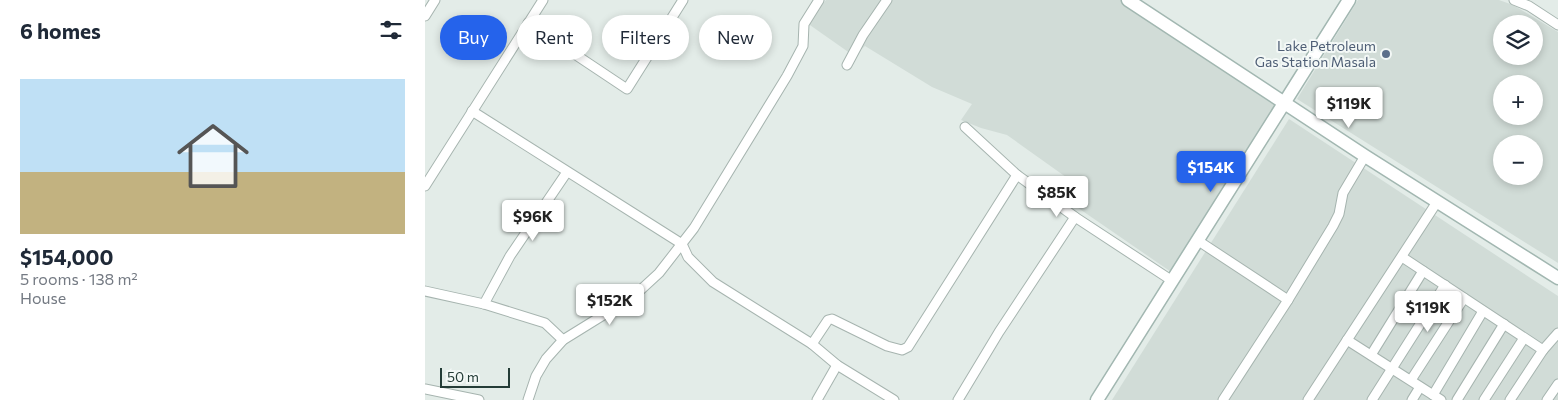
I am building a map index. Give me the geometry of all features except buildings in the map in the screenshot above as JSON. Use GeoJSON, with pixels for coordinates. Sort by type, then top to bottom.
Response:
{"type":"FeatureCollection","features":[{"type":"Feature","properties":{"kind":"street"},"geometry":{"type":"LineString","coordinates":[[425,16],[435,0]]}},
{"type":"Feature","properties":{"kind":"street"},"geometry":{"type":"LineString","coordinates":[[533,15],[543,0]]}},
{"type":"Feature","properties":{"kind":"street"},"geometry":{"type":"LineString","coordinates":[[584,60],[627,89],[683,0]]}},
{"type":"Feature","properties":{"kind":"street"},"geometry":{"type":"LineString","coordinates":[[528,400],[535,376],[546,359],[563,340],[634,296],[659,274],[694,228],[787,76],[803,46],[804,24],[819,0]]}},
{"type":"Feature","properties":{"kind":"street"},"geometry":{"type":"LineString","coordinates":[[847,65],[863,35],[887,0]]}},
{"type":"Feature","properties":{"kind":"street"},"geometry":{"type":"LineString","coordinates":[[1128,0],[1365,156],[1558,278]]}},
{"type":"Feature","properties":{"kind":"street"},"geometry":{"type":"LineString","coordinates":[[1097,400],[1349,0]]}},
{"type":"Feature","properties":{"kind":"street"},"geometry":{"type":"LineString","coordinates":[[1514,0],[1529,6],[1558,24]]}},
{"type":"Feature","properties":{"kind":"street"},"geometry":{"type":"LineString","coordinates":[[425,186],[517,40]]}},
{"type":"Feature","properties":{"kind":"street"},"geometry":{"type":"LineString","coordinates":[[472,111],[682,244],[688,257],[713,282],[812,344],[837,365],[894,400]]}},
{"type":"Feature","properties":{"kind":"street"},"geometry":{"type":"LineString","coordinates":[[965,127],[1017,175],[1075,217],[1171,280]]}},
{"type":"Feature","properties":{"kind":"street"},"geometry":{"type":"LineString","coordinates":[[1223,400],[1333,226],[1339,214],[1343,193],[1365,156]]}},
{"type":"Feature","properties":{"kind":"street"},"geometry":{"type":"LineString","coordinates":[[484,304],[509,256],[567,172]]}},
{"type":"Feature","properties":{"kind":"street"},"geometry":{"type":"LineString","coordinates":[[812,344],[827,320],[833,319],[887,346],[902,350],[908,347],[1017,175]]}},
{"type":"Feature","properties":{"kind":"street"},"geometry":{"type":"LineString","coordinates":[[1308,400],[1437,202]]}},
{"type":"Feature","properties":{"kind":"street"},"geometry":{"type":"LineString","coordinates":[[958,400],[999,332],[1075,217]]}},
{"type":"Feature","properties":{"kind":"street"},"geometry":{"type":"LineString","coordinates":[[1197,240],[1287,300]]}},
{"type":"Feature","properties":{"kind":"street"},"geometry":{"type":"LineString","coordinates":[[1402,256],[1543,350]]}},
{"type":"Feature","properties":{"kind":"street"},"geometry":{"type":"LineString","coordinates":[[1371,355],[1423,271]]}},
{"type":"Feature","properties":{"kind":"street"},"geometry":{"type":"LineString","coordinates":[[1372,400],[1445,286]]}},
{"type":"Feature","properties":{"kind":"street"},"geometry":{"type":"LineString","coordinates":[[425,291],[484,304],[545,323],[563,340]]}},
{"type":"Feature","properties":{"kind":"street"},"geometry":{"type":"LineString","coordinates":[[1411,380],[1464,298]]}},
{"type":"Feature","properties":{"kind":"street"},"geometry":{"type":"LineString","coordinates":[[1433,395],[1483,311]]}},
{"type":"Feature","properties":{"kind":"street"},"geometry":{"type":"LineString","coordinates":[[1457,400],[1504,324]]}},
{"type":"Feature","properties":{"kind":"street"},"geometry":{"type":"LineString","coordinates":[[1510,400],[1543,350],[1558,333]]}},
{"type":"Feature","properties":{"kind":"street"},"geometry":{"type":"LineString","coordinates":[[1484,400],[1524,338]]}},
{"type":"Feature","properties":{"kind":"street"},"geometry":{"type":"LineString","coordinates":[[1347,340],[1441,400]]}},
{"type":"Feature","properties":{"kind":"street"},"geometry":{"type":"LineString","coordinates":[[817,400],[837,365]]}},
{"type":"Feature","properties":{"kind":"street"},"geometry":{"type":"LineString","coordinates":[[1547,400],[1558,384]]}},
{"type":"Feature","properties":{"kind":"street"},"geometry":{"type":"LineString","coordinates":[[1412,400],[1421,387]]}},
{"type":"Feature","properties":{"kind":"street"},"geometry":{"type":"LineString","coordinates":[[425,389],[479,400]]}},
{"type":"Feature","properties":{"kind":"shaded area"},"geometry":{"type":"Polygon","coordinates":[[[826,0],[1126,0],[1283,104],[1177,276],[1068,201],[1080,187],[1007,135],[961,120],[972,104],[932,87],[865,46],[854,56],[807,23],[826,0]]]}},
{"type":"Feature","properties":{"kind":"shaded area"},"geometry":{"type":"Polygon","coordinates":[[[1358,0],[1499,0],[1513,5],[1530,15],[1493,15],[1493,65],[1543,65],[1543,23],[1558,32],[1558,263],[1297,99],[1358,0]]]}},
{"type":"Feature","properties":{"kind":"shaded area"},"geometry":{"type":"Polygon","coordinates":[[[1289,119],[1558,296],[1558,400],[1112,400],[1289,119]]]}},
{"type":"Feature","properties":{"kind":"place","name":"Lake Petroleum Gas Station Masala"},"geometry":{"type":"Point","coordinates":[1386,54]}}]}
